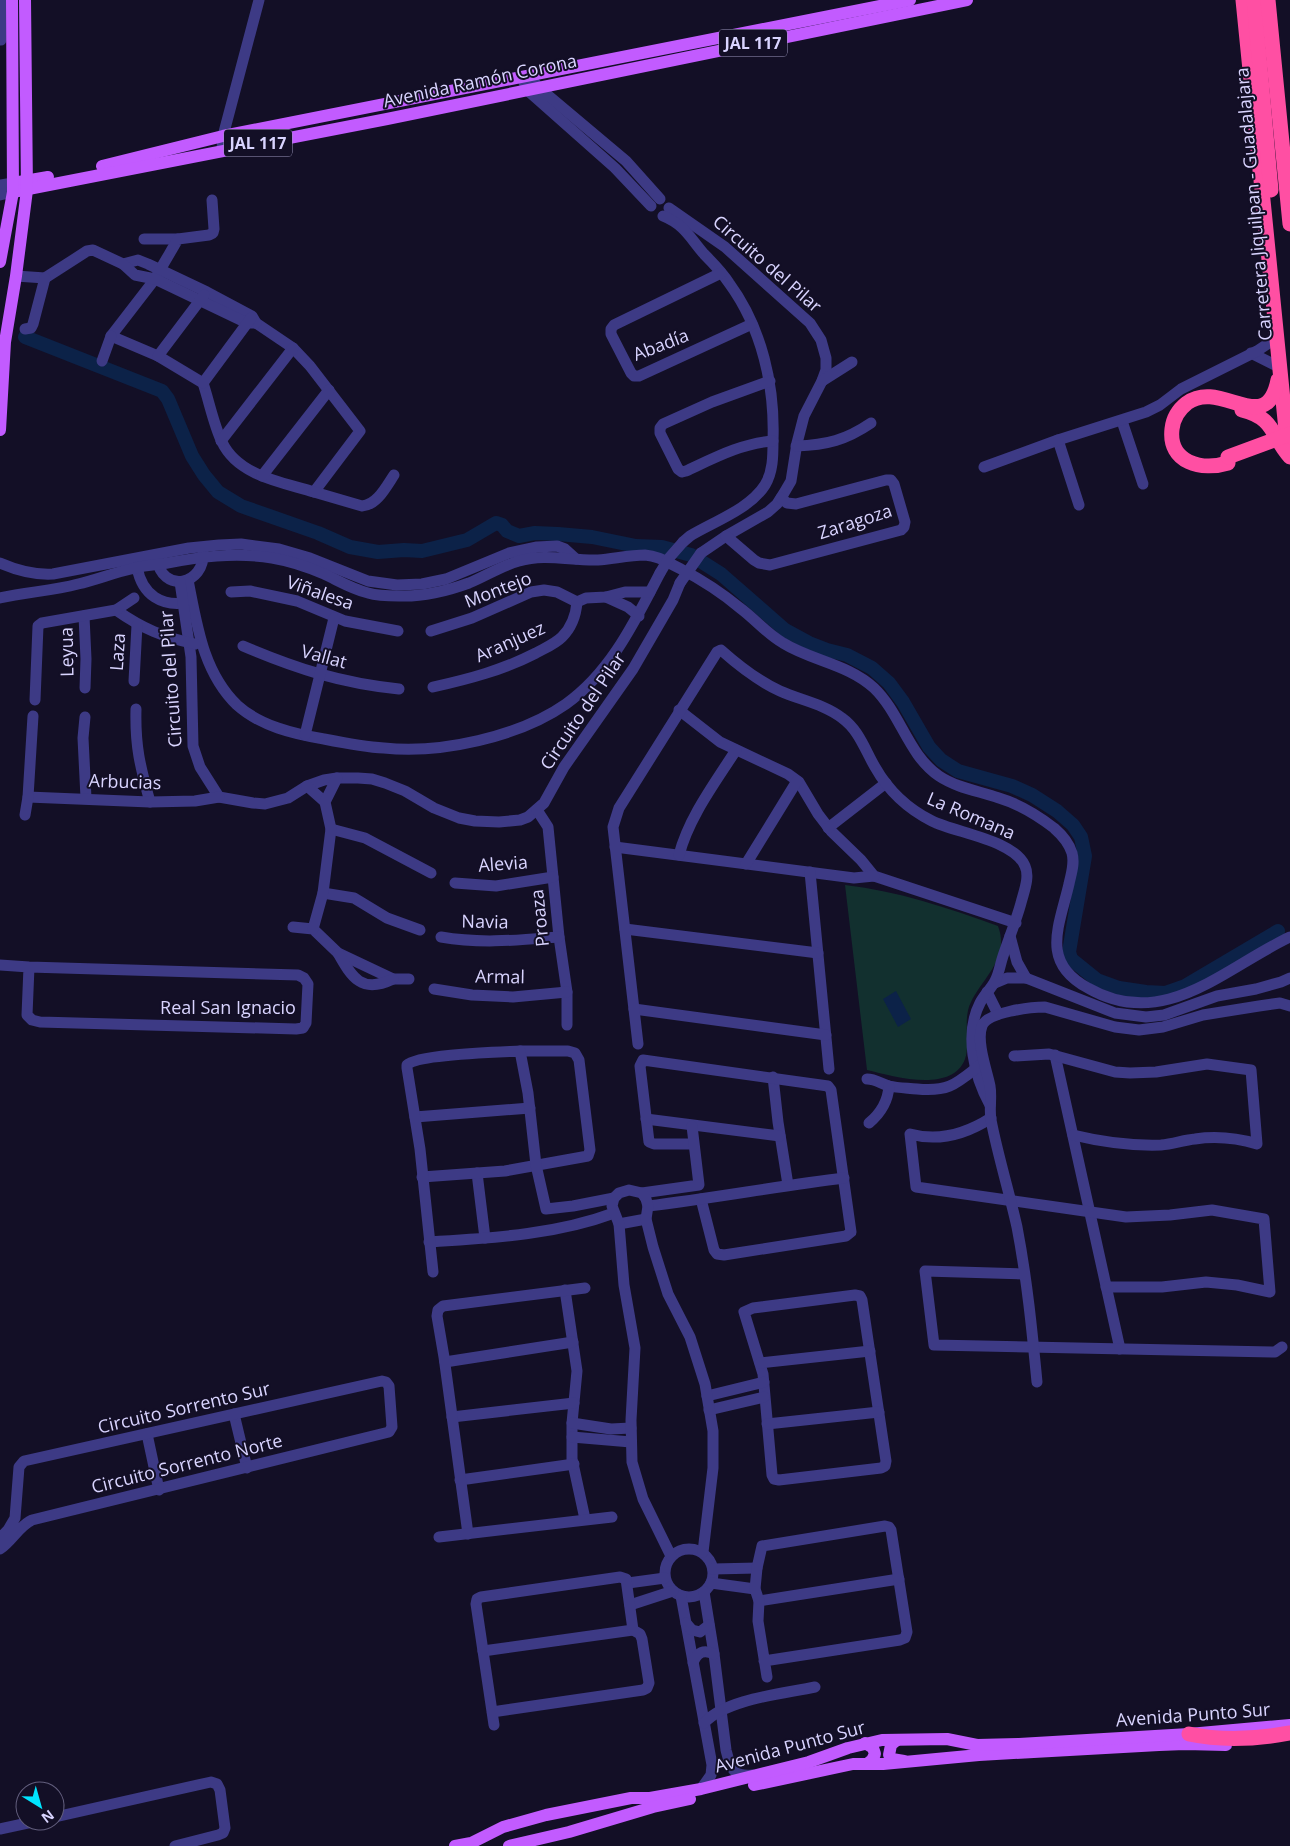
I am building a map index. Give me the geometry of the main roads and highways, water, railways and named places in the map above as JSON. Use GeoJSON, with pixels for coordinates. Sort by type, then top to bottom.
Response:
{"type":"FeatureCollection","features":[{"type":"Feature","properties":{"kind":"highway"},"geometry":{"type":"LineString","coordinates":[[1243,0],[1275,335],[1286,430],[1290,440],[1228,460],[1205,460],[1194,458],[1185,452],[1180,443],[1178,433],[1180,421],[1188,409],[1199,403],[1213,403],[1253,413],[1263,419],[1272,429],[1281,446],[1290,457]]}},
{"type":"Feature","properties":{"kind":"highway","name":"Carretera Jiquilpan - Guadalajara"},"geometry":{"type":"LineString","coordinates":[[1254,0],[1290,404]]}},
{"type":"Feature","properties":{"kind":"highway","name":"Carretera Jiquilpan - Guadalajara"},"geometry":{"type":"LineString","coordinates":[[1268,0],[1290,224]]}},
{"type":"Feature","properties":{"kind":"highway"},"geometry":{"type":"LineString","coordinates":[[1276,0],[1290,157]]}},
{"type":"Feature","properties":{"kind":"highway"},"geometry":{"type":"LineString","coordinates":[[1279,369],[1274,395],[1272,399],[1263,405],[1250,406],[1214,396],[1200,396],[1189,402],[1177,414],[1172,424],[1171,435],[1175,447],[1184,459],[1192,464],[1203,467],[1217,466],[1290,434]]}},
{"type":"Feature","properties":{"kind":"highway"},"geometry":{"type":"LineString","coordinates":[[1189,1734],[1217,1738],[1267,1737],[1290,1733]]}},
{"type":"Feature","properties":{"kind":"main road"},"geometry":{"type":"LineString","coordinates":[[0,262],[13,187],[12,0]]}},
{"type":"Feature","properties":{"kind":"main road"},"geometry":{"type":"LineString","coordinates":[[0,430],[6,342],[16,316],[14,293],[27,185],[25,0]]}},
{"type":"Feature","properties":{"kind":"main road","name":"Avenida Ramón Corona"},"geometry":{"type":"LineString","coordinates":[[27,185],[223,136],[910,0]]}},
{"type":"Feature","properties":{"kind":"main road","name":"Avenida Ramón Corona"},"geometry":{"type":"LineString","coordinates":[[13,187],[222,150],[533,89],[967,0]]}},
{"type":"Feature","properties":{"kind":"main road"},"geometry":{"type":"LineString","coordinates":[[0,435],[6,342]]}},
{"type":"Feature","properties":{"kind":"main road","name":"Avenida Punto Sur"},"geometry":{"type":"LineString","coordinates":[[455,1846],[471,1843],[503,1827],[554,1813],[631,1798],[650,1798],[762,1775],[866,1743],[882,1740],[948,1739],[977,1745],[1189,1734],[1290,1725]]}},
{"type":"Feature","properties":{"kind":"main road"},"geometry":{"type":"LineString","coordinates":[[897,1740],[891,1745],[889,1750],[890,1758],[905,1761]]}},
{"type":"Feature","properties":{"kind":"main road","name":"Avenida Punto Sur"},"geometry":{"type":"LineString","coordinates":[[509,1846],[560,1834],[653,1807],[853,1764],[883,1764],[988,1754],[1159,1745],[1231,1746],[1290,1740]]}},
{"type":"Feature","properties":{"kind":"main road"},"geometry":{"type":"LineString","coordinates":[[866,1743],[873,1748],[875,1754],[872,1760],[866,1764]]}},
{"type":"Feature","properties":{"kind":"main road"},"geometry":{"type":"LineString","coordinates":[[580,1828],[576,1819],[584,1807]]}},
{"type":"Feature","properties":{"kind":"main road"},"geometry":{"type":"LineString","coordinates":[[554,1813],[562,1819],[564,1826],[560,1834]]}},
{"type":"Feature","properties":{"kind":"water"},"geometry":{"type":"Polygon","coordinates":[[[896,991],[911,1019],[898,1027],[883,999],[896,991]]]}},
{"type":"Feature","properties":{"kind":"waterway"},"geometry":{"type":"LineString","coordinates":[[25,337],[162,391],[168,399],[192,456],[218,492],[241,506],[318,533],[350,547],[378,552],[422,551],[467,540],[496,523],[502,525],[507,531],[519,536],[535,533],[592,537],[636,546],[662,547],[691,555],[721,574],[785,630],[809,643],[847,655],[872,668],[889,683],[903,702],[929,747],[941,760],[958,771],[1012,786],[1032,795],[1057,811],[1073,825],[1081,837],[1085,856],[1069,952],[1071,959],[1097,980],[1119,988],[1165,993],[1185,986],[1278,931]]}}]}
